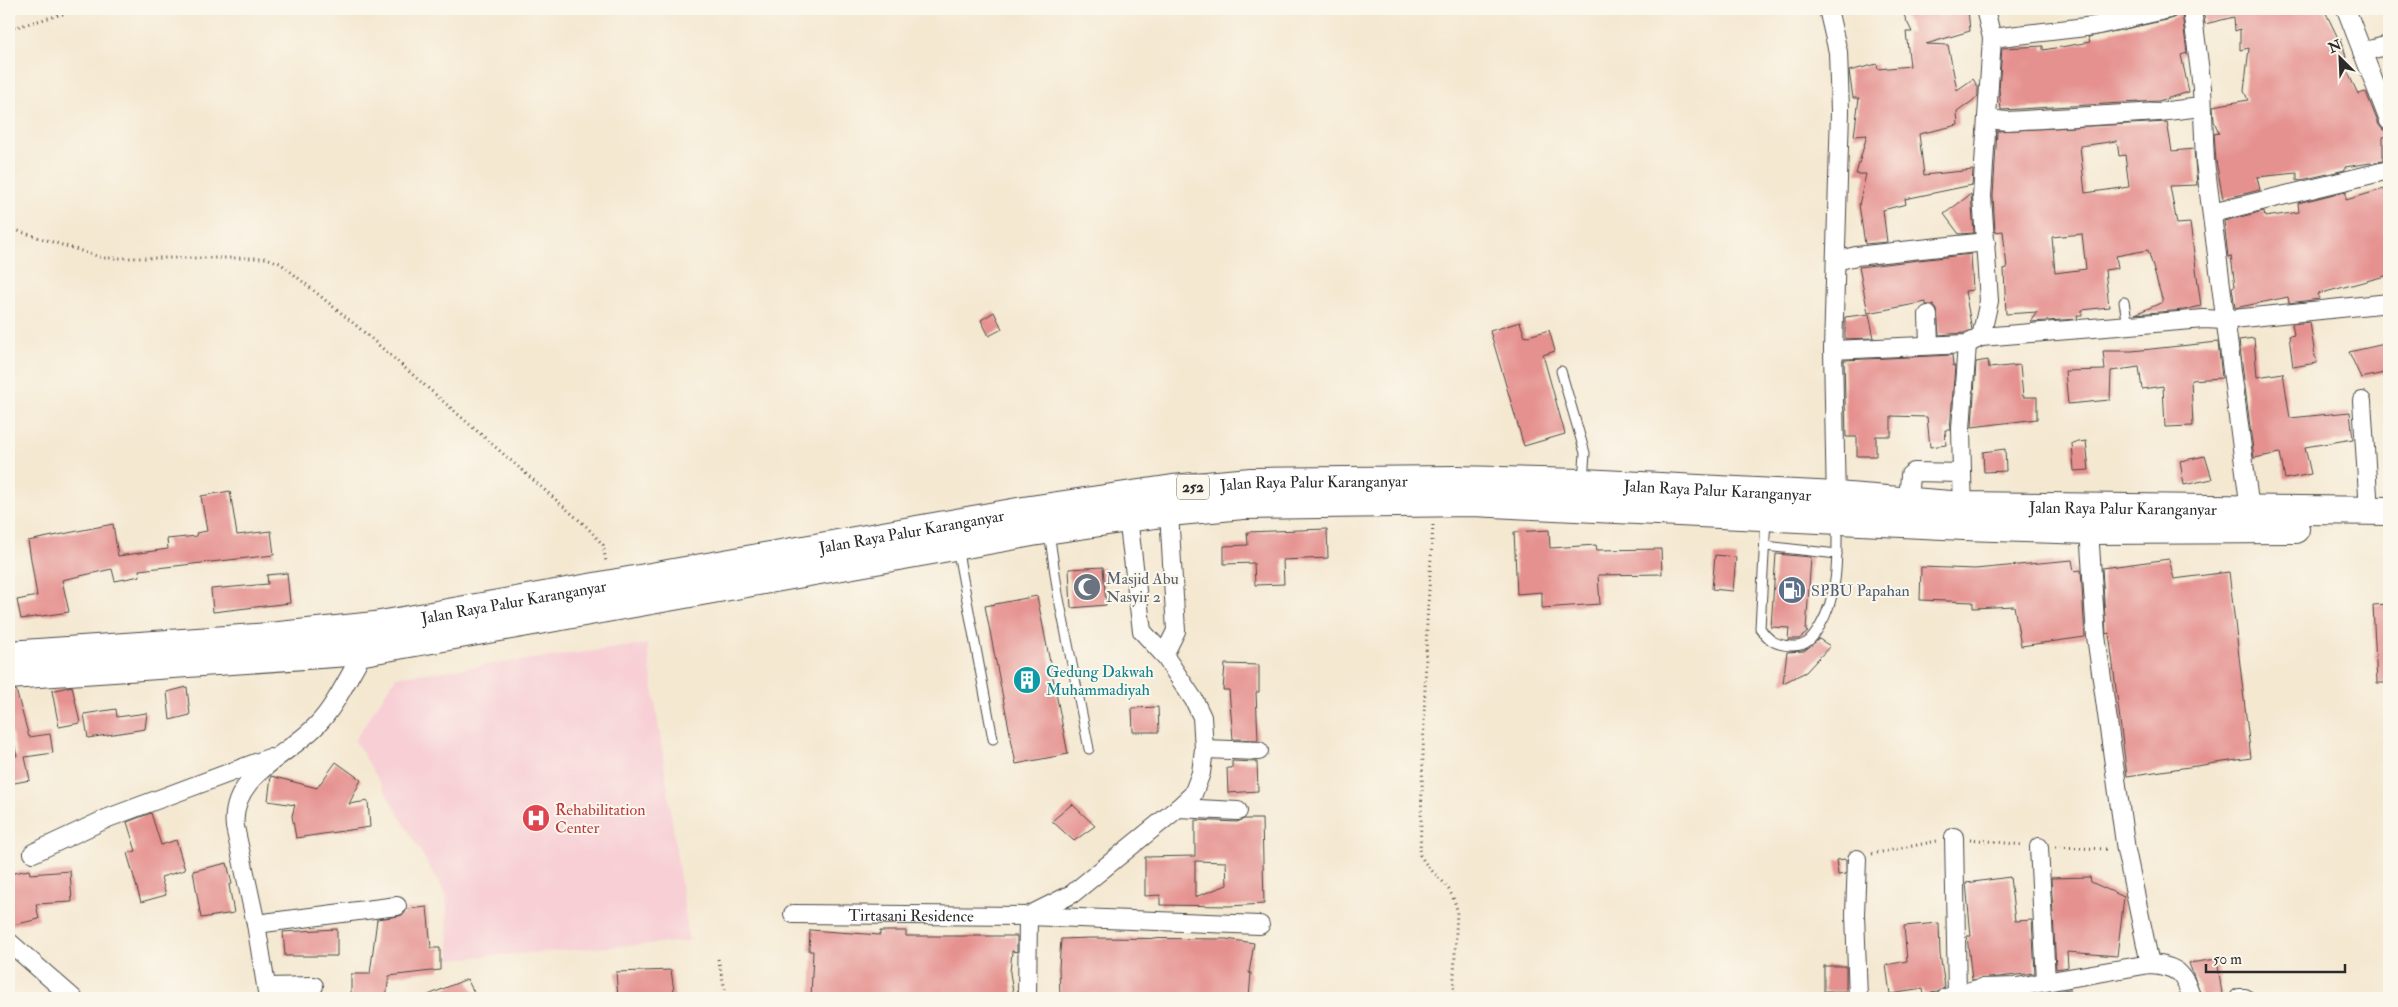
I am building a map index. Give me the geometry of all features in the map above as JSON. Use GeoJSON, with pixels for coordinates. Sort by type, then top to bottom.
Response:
{"type":"FeatureCollection","features":[{"type":"Feature","properties":{"kind":"main road","name":"Jalan Raya Palur Karanganyar"},"geometry":{"type":"LineString","coordinates":[[9,655],[270,637],[376,626],[983,518],[1173,489],[1251,482],[1456,480],[1584,470],[1768,504]]}},
{"type":"Feature","properties":{"kind":"main road","name":"Jalan Raya Palur Karanganyar"},"geometry":{"type":"LineString","coordinates":[[9,675],[364,651],[956,544],[1169,512],[1243,505],[1435,502],[1768,504],[1963,516],[2089,530],[2383,517]]}},
{"type":"Feature","properties":{"kind":"main road","name":"Jalan Raya Palur Karanganyar"},"geometry":{"type":"LineString","coordinates":[[1836,507],[1908,502],[1963,516],[2250,510],[2383,517]]}},
{"type":"Feature","properties":{"kind":"street"},"geometry":{"type":"LineString","coordinates":[[1828,9],[1838,52],[1840,111],[1832,350],[1836,507]]}},
{"type":"Feature","properties":{"kind":"street"},"geometry":{"type":"LineString","coordinates":[[1963,516],[1961,429],[1974,340],[1989,301],[1982,196],[1992,38],[1985,9]]}},
{"type":"Feature","properties":{"kind":"street"},"geometry":{"type":"LineString","coordinates":[[1992,38],[2094,26],[2169,9]]}},
{"type":"Feature","properties":{"kind":"street"},"geometry":{"type":"LineString","coordinates":[[2192,9],[2202,88],[2203,146],[2250,510]]}},
{"type":"Feature","properties":{"kind":"street"},"geometry":{"type":"LineString","coordinates":[[2346,9],[2389,121]]}},
{"type":"Feature","properties":{"kind":"street"},"geometry":{"type":"LineString","coordinates":[[2362,52],[2389,46]]}},
{"type":"Feature","properties":{"kind":"street"},"geometry":{"type":"LineString","coordinates":[[1986,119],[2007,121],[2159,112],[2201,107]]}},
{"type":"Feature","properties":{"kind":"street"},"geometry":{"type":"LineString","coordinates":[[2212,213],[2389,170]]}},
{"type":"Feature","properties":{"kind":"street"},"geometry":{"type":"LineString","coordinates":[[1836,261],[1856,256],[1986,242]]}},
{"type":"Feature","properties":{"kind":"street"},"geometry":{"type":"LineString","coordinates":[[1832,350],[1929,345],[2128,325],[2204,319],[2224,320],[2389,303]]}},
{"type":"Feature","properties":{"kind":"street"},"geometry":{"type":"LineString","coordinates":[[1928,315],[1929,345]]}},
{"type":"Feature","properties":{"kind":"street"},"geometry":{"type":"LineString","coordinates":[[2362,401],[2383,517]]}},
{"type":"Feature","properties":{"kind":"street"},"geometry":{"type":"LineString","coordinates":[[1908,502],[1910,476],[1914,472],[1962,473]]}},
{"type":"Feature","properties":{"kind":"street"},"geometry":{"type":"LineString","coordinates":[[1164,655],[1175,624],[1169,512]]}},
{"type":"Feature","properties":{"kind":"street","name":"Tirtasani Residence"},"geometry":{"type":"LineString","coordinates":[[1028,916],[1072,894],[1178,808],[1192,794],[1201,773],[1204,749],[1203,726],[1199,709],[1164,655],[1141,625],[1128,518]]}},
{"type":"Feature","properties":{"kind":"street"},"geometry":{"type":"LineString","coordinates":[[2089,530],[2096,636],[2119,803],[2126,850],[2150,964]]}},
{"type":"Feature","properties":{"kind":"street"},"geometry":{"type":"LineString","coordinates":[[314,986],[267,993],[256,924],[235,827],[235,811],[242,790],[258,772],[316,726],[364,651]]}},
{"type":"Feature","properties":{"kind":"street"},"geometry":{"type":"LineString","coordinates":[[1204,749],[1259,751]]}},
{"type":"Feature","properties":{"kind":"street"},"geometry":{"type":"LineString","coordinates":[[34,853],[108,818],[286,751]]}},
{"type":"Feature","properties":{"kind":"street"},"geometry":{"type":"LineString","coordinates":[[1178,808],[1238,812]]}},
{"type":"Feature","properties":{"kind":"street"},"geometry":{"type":"LineString","coordinates":[[1954,837],[1952,996],[1993,987],[2018,993],[2046,981],[2150,964],[2167,966],[2179,971],[2187,982],[2192,998]]}},
{"type":"Feature","properties":{"kind":"street"},"geometry":{"type":"LineString","coordinates":[[2039,847],[2046,981]]}},
{"type":"Feature","properties":{"kind":"street"},"geometry":{"type":"LineString","coordinates":[[1857,858],[1855,861],[1855,914],[1858,998]]}},
{"type":"Feature","properties":{"kind":"street"},"geometry":{"type":"LineString","coordinates":[[256,924],[397,906]]}},
{"type":"Feature","properties":{"kind":"street","name":"Tirtasani Residence"},"geometry":{"type":"LineString","coordinates":[[793,914],[1028,916],[1260,925]]}},
{"type":"Feature","properties":{"kind":"street"},"geometry":{"type":"LineString","coordinates":[[1027,998],[1028,916]]}},
{"type":"Feature","properties":{"kind":"street"},"geometry":{"type":"LineString","coordinates":[[9,942],[73,998]]}},
{"type":"Feature","properties":{"kind":"street"},"geometry":{"type":"LineString","coordinates":[[9,954],[60,998]]}},
{"type":"Feature","properties":{"kind":"lane"},"geometry":{"type":"LineString","coordinates":[[2124,302],[2128,325]]}},
{"type":"Feature","properties":{"kind":"lane"},"geometry":{"type":"LineString","coordinates":[[1561,371],[1584,470]]}},
{"type":"Feature","properties":{"kind":"lane"},"geometry":{"type":"LineString","coordinates":[[1768,504],[1760,628],[1768,640],[1782,645],[1800,646],[1812,640],[1832,600],[1837,554],[1836,507]]}},
{"type":"Feature","properties":{"kind":"lane"},"geometry":{"type":"LineString","coordinates":[[1049,530],[1058,594],[1089,749]]}},
{"type":"Feature","properties":{"kind":"lane"},"geometry":{"type":"LineString","coordinates":[[956,544],[994,739]]}},
{"type":"Feature","properties":{"kind":"lane"},"geometry":{"type":"LineString","coordinates":[[1765,546],[1837,554]]}},
{"type":"Feature","properties":{"kind":"path"},"geometry":{"type":"LineString","coordinates":[[9,29],[81,9]]}},
{"type":"Feature","properties":{"kind":"path"},"geometry":{"type":"LineString","coordinates":[[9,228],[103,258],[266,258],[280,263],[358,327],[596,536],[605,551],[607,585]]}},
{"type":"Feature","properties":{"kind":"path"},"geometry":{"type":"LineString","coordinates":[[1435,502],[1427,621],[1420,855],[1446,882],[1454,896],[1457,910],[1453,998]]}},
{"type":"Feature","properties":{"kind":"path"},"geometry":{"type":"LineString","coordinates":[[1857,858],[1954,837],[2039,847],[2126,850]]}},
{"type":"Feature","properties":{"kind":"path"},"geometry":{"type":"LineString","coordinates":[[718,959],[727,998]]}},
{"type":"Feature","properties":{"kind":"shaded area","name":"Rehabilitation Center"},"geometry":{"type":"Polygon","coordinates":[[[647,644],[689,941],[450,959],[446,895],[355,740],[396,677],[647,644]]]}},
{"type":"Feature","properties":{"kind":"building"},"geometry":{"type":"Polygon","coordinates":[[[1901,9],[1968,9],[1970,31],[1926,44],[1948,45],[1957,90],[1973,79],[1978,87],[1978,97],[1957,112],[1958,125],[1919,134],[1924,175],[1973,170],[1972,185],[1905,199],[1906,204],[1883,210],[1887,242],[1865,244],[1859,205],[1866,174],[1856,174],[1867,135],[1854,136],[1859,98],[1853,98],[1849,71],[1877,64],[1878,69],[1910,66],[1906,32],[1912,32],[1901,9]]]}},
{"type":"Feature","properties":{"kind":"building"},"geometry":{"type":"Polygon","coordinates":[[[2203,9],[2324,9],[2339,40],[2341,39],[2346,57],[2341,58],[2358,94],[2366,92],[2379,125],[2383,130],[2389,131],[2389,136],[2383,137],[2383,161],[2345,167],[2345,170],[2297,181],[2297,173],[2257,177],[2260,190],[2223,199],[2216,161],[2214,134],[2219,133],[2214,121],[2213,106],[2248,100],[2244,91],[2249,48],[2240,50],[2240,29],[2235,31],[2234,17],[2205,24],[2203,9]]]}},
{"type":"Feature","properties":{"kind":"building"},"geometry":{"type":"Polygon","coordinates":[[[2182,13],[2187,53],[2181,55],[2189,92],[2158,101],[2001,110],[1999,89],[2002,48],[2043,46],[2043,50],[2090,42],[2088,37],[2171,19],[2182,13]]]}},
{"type":"Feature","properties":{"kind":"building"},"geometry":{"type":"Polygon","coordinates":[[[2167,122],[2172,151],[2194,149],[2197,185],[2170,186],[2177,224],[2190,223],[2201,306],[2184,310],[2135,314],[2163,302],[2148,250],[2116,256],[2118,268],[2105,270],[2109,307],[2082,310],[2082,315],[2077,315],[2078,319],[2030,322],[2037,312],[2006,314],[2004,269],[2007,268],[2003,231],[1995,232],[1993,196],[1997,131],[2167,122]],[[2117,141],[2080,146],[2085,193],[2129,187],[2125,155],[2119,156],[2117,141]],[[2082,234],[2052,237],[2055,273],[2086,269],[2082,234]]]}},
{"type":"Feature","properties":{"kind":"building"},"geometry":{"type":"Polygon","coordinates":[[[2384,189],[2389,206],[2389,275],[2318,294],[2320,299],[2289,303],[2288,297],[2235,308],[2232,287],[2235,286],[2231,256],[2228,257],[2224,221],[2264,211],[2265,217],[2299,212],[2298,203],[2346,191],[2346,200],[2384,189]]]}},
{"type":"Feature","properties":{"kind":"building"},"geometry":{"type":"Polygon","coordinates":[[[1971,194],[1974,233],[1959,234],[1944,214],[1971,194]]]}},
{"type":"Feature","properties":{"kind":"building"},"geometry":{"type":"Polygon","coordinates":[[[1971,254],[1973,290],[1965,291],[1972,330],[1964,333],[1939,335],[1937,310],[1933,305],[1926,305],[1926,302],[1868,313],[1859,267],[1971,254]]]}},
{"type":"Feature","properties":{"kind":"building"},"geometry":{"type":"Polygon","coordinates":[[[994,312],[1002,329],[989,336],[981,320],[994,312]]]}},
{"type":"Feature","properties":{"kind":"building"},"geometry":{"type":"Polygon","coordinates":[[[1869,314],[1874,338],[1845,339],[1845,317],[1869,314]]]}},
{"type":"Feature","properties":{"kind":"building"},"geometry":{"type":"Polygon","coordinates":[[[1520,322],[1525,337],[1549,330],[1555,351],[1543,355],[1565,434],[1524,446],[1490,331],[1520,322]]]}},
{"type":"Feature","properties":{"kind":"building"},"geometry":{"type":"Polygon","coordinates":[[[2310,322],[2316,363],[2293,367],[2289,336],[2294,335],[2292,324],[2310,322]]]}},
{"type":"Feature","properties":{"kind":"building"},"geometry":{"type":"Polygon","coordinates":[[[2254,338],[2257,377],[2283,373],[2290,418],[2350,412],[2353,439],[2305,447],[2311,474],[2285,479],[2280,453],[2254,458],[2239,340],[2254,338]]]}},
{"type":"Feature","properties":{"kind":"building"},"geometry":{"type":"Polygon","coordinates":[[[2218,342],[2222,378],[2191,380],[2193,426],[2165,427],[2163,386],[2142,389],[2139,367],[2111,371],[2110,400],[2068,404],[2065,371],[2105,370],[2103,351],[2132,351],[2218,342]]]}},
{"type":"Feature","properties":{"kind":"building"},"geometry":{"type":"Polygon","coordinates":[[[2389,343],[2389,372],[2361,378],[2349,352],[2389,343]]]}},
{"type":"Feature","properties":{"kind":"building"},"geometry":{"type":"Polygon","coordinates":[[[1952,355],[1953,366],[1955,366],[1950,430],[1945,430],[1946,445],[1930,447],[1927,417],[1891,416],[1891,436],[1876,436],[1876,456],[1857,456],[1857,437],[1846,437],[1844,360],[1952,355]]]}},
{"type":"Feature","properties":{"kind":"building"},"geometry":{"type":"Polygon","coordinates":[[[1988,360],[1989,368],[2020,365],[2023,397],[2037,397],[2037,419],[1972,427],[1976,362],[1988,360]]]}},
{"type":"Feature","properties":{"kind":"building"},"geometry":{"type":"Polygon","coordinates":[[[2086,441],[2089,470],[2074,471],[2072,443],[2086,441]]]}},
{"type":"Feature","properties":{"kind":"building"},"geometry":{"type":"Polygon","coordinates":[[[2005,449],[2006,471],[1984,472],[1983,452],[2005,449]]]}},
{"type":"Feature","properties":{"kind":"building"},"geometry":{"type":"Polygon","coordinates":[[[2205,456],[2212,479],[2184,485],[2180,461],[2205,456]]]}},
{"type":"Feature","properties":{"kind":"building"},"geometry":{"type":"Polygon","coordinates":[[[230,491],[237,535],[271,531],[274,555],[139,570],[140,576],[115,581],[112,569],[62,580],[69,612],[21,619],[17,600],[37,596],[28,541],[113,524],[118,556],[168,549],[167,539],[197,536],[196,533],[207,531],[201,496],[230,491]]]}},
{"type":"Feature","properties":{"kind":"building"},"geometry":{"type":"Polygon","coordinates":[[[1327,529],[1328,558],[1283,560],[1284,584],[1255,585],[1254,563],[1224,564],[1224,546],[1248,545],[1247,532],[1327,529]]]}},
{"type":"Feature","properties":{"kind":"building"},"geometry":{"type":"Polygon","coordinates":[[[1549,530],[1550,548],[1596,545],[1597,550],[1661,549],[1662,574],[1598,575],[1600,604],[1542,608],[1542,592],[1517,594],[1514,532],[1549,530]]]}},
{"type":"Feature","properties":{"kind":"building","name":"SPBU Papahan"},"geometry":{"type":"Polygon","coordinates":[[[1776,554],[1811,557],[1806,631],[1808,632],[1799,639],[1788,639],[1789,628],[1771,627],[1776,554]]]}},
{"type":"Feature","properties":{"kind":"building"},"geometry":{"type":"Polygon","coordinates":[[[1715,555],[1736,557],[1733,591],[1712,589],[1715,555]]]}},
{"type":"Feature","properties":{"kind":"building"},"geometry":{"type":"Polygon","coordinates":[[[2169,559],[2174,579],[2229,572],[2251,758],[2127,776],[2109,633],[2106,634],[2102,568],[2169,559]]]}},
{"type":"Feature","properties":{"kind":"building"},"geometry":{"type":"Polygon","coordinates":[[[2072,560],[2074,571],[2081,570],[2085,637],[2021,646],[2014,606],[1973,608],[1973,602],[1920,600],[1921,567],[1975,569],[2072,560]]]}},
{"type":"Feature","properties":{"kind":"building","name":"Masjid Abu Nasyir 2"},"geometry":{"type":"Polygon","coordinates":[[[1103,567],[1106,605],[1071,608],[1069,569],[1103,567]]]}},
{"type":"Feature","properties":{"kind":"building"},"geometry":{"type":"Polygon","coordinates":[[[287,573],[290,603],[213,612],[211,589],[268,584],[267,575],[287,573]]]}},
{"type":"Feature","properties":{"kind":"building","name":"Gedung Dakwah Muhammadiyah"},"geometry":{"type":"Polygon","coordinates":[[[1037,596],[1068,754],[1016,764],[985,606],[1037,596]]]}},
{"type":"Feature","properties":{"kind":"building"},"geometry":{"type":"Polygon","coordinates":[[[2389,604],[2389,683],[2377,683],[2373,605],[2389,604]]]}},
{"type":"Feature","properties":{"kind":"building"},"geometry":{"type":"Polygon","coordinates":[[[1819,639],[1830,646],[1806,672],[1783,683],[1787,652],[1804,651],[1819,639]]]}},
{"type":"Feature","properties":{"kind":"building"},"geometry":{"type":"Polygon","coordinates":[[[1225,664],[1259,665],[1259,692],[1256,692],[1258,740],[1233,739],[1229,690],[1223,690],[1225,664]]]}},
{"type":"Feature","properties":{"kind":"building"},"geometry":{"type":"Polygon","coordinates":[[[72,686],[80,723],[59,727],[52,691],[72,686]]]}},
{"type":"Feature","properties":{"kind":"building"},"geometry":{"type":"Polygon","coordinates":[[[187,687],[190,715],[170,720],[167,692],[187,687]]]}},
{"type":"Feature","properties":{"kind":"building"},"geometry":{"type":"Polygon","coordinates":[[[9,690],[16,690],[29,737],[50,734],[53,753],[25,757],[30,780],[9,784],[9,756],[17,756],[9,723],[9,690]]]}},
{"type":"Feature","properties":{"kind":"building"},"geometry":{"type":"Polygon","coordinates":[[[1158,707],[1159,732],[1133,732],[1132,708],[1158,707]]]}},
{"type":"Feature","properties":{"kind":"building"},"geometry":{"type":"Polygon","coordinates":[[[116,709],[117,717],[147,713],[145,729],[88,738],[84,714],[116,709]]]}},
{"type":"Feature","properties":{"kind":"building"},"geometry":{"type":"Polygon","coordinates":[[[1232,761],[1257,762],[1258,791],[1228,793],[1227,768],[1232,768],[1232,761]]]}},
{"type":"Feature","properties":{"kind":"building"},"geometry":{"type":"Polygon","coordinates":[[[336,762],[361,780],[349,804],[368,801],[370,827],[296,838],[292,816],[295,805],[268,801],[271,776],[317,788],[336,762]]]}},
{"type":"Feature","properties":{"kind":"building"},"geometry":{"type":"Polygon","coordinates":[[[1072,804],[1095,826],[1074,841],[1052,821],[1072,804]]]}},
{"type":"Feature","properties":{"kind":"building"},"geometry":{"type":"Polygon","coordinates":[[[151,813],[161,845],[176,840],[185,870],[161,877],[166,895],[141,902],[127,853],[136,851],[127,822],[151,813]]]}},
{"type":"Feature","properties":{"kind":"building"},"geometry":{"type":"Polygon","coordinates":[[[1244,819],[1262,819],[1264,904],[1229,906],[1160,905],[1160,895],[1145,896],[1145,857],[1195,856],[1195,820],[1237,822],[1244,819]],[[1195,861],[1195,897],[1227,885],[1226,862],[1195,861]]]}},
{"type":"Feature","properties":{"kind":"building"},"geometry":{"type":"Polygon","coordinates":[[[1846,859],[1846,874],[1838,875],[1836,860],[1846,859]]]}},
{"type":"Feature","properties":{"kind":"building"},"geometry":{"type":"Polygon","coordinates":[[[227,863],[232,884],[229,885],[234,913],[201,918],[193,871],[227,863]]]}},
{"type":"Feature","properties":{"kind":"building"},"geometry":{"type":"Polygon","coordinates":[[[29,870],[30,874],[70,871],[72,902],[36,904],[39,919],[9,926],[9,874],[29,870]]]}},
{"type":"Feature","properties":{"kind":"building"},"geometry":{"type":"Polygon","coordinates":[[[2010,877],[2015,921],[2032,920],[2035,973],[1972,980],[1967,936],[1971,936],[1966,883],[2010,877]]]}},
{"type":"Feature","properties":{"kind":"building"},"geometry":{"type":"Polygon","coordinates":[[[2090,877],[2091,882],[2124,897],[2117,956],[2067,952],[2068,967],[2056,969],[2051,878],[2090,877]]]}},
{"type":"Feature","properties":{"kind":"building"},"geometry":{"type":"Polygon","coordinates":[[[427,907],[431,948],[440,948],[440,970],[389,976],[386,998],[351,998],[351,974],[370,974],[377,919],[399,916],[404,914],[407,909],[427,907]]]}},
{"type":"Feature","properties":{"kind":"building"},"geometry":{"type":"Polygon","coordinates":[[[1939,923],[1940,954],[1945,987],[1938,992],[1924,994],[1923,989],[1890,994],[1886,965],[1907,961],[1904,926],[1939,923]]]}},
{"type":"Feature","properties":{"kind":"building"},"geometry":{"type":"Polygon","coordinates":[[[337,929],[337,956],[285,956],[283,932],[337,929]]]}},
{"type":"Feature","properties":{"kind":"building"},"geometry":{"type":"Polygon","coordinates":[[[810,930],[880,935],[880,931],[906,931],[906,936],[1017,936],[1017,952],[1012,951],[1010,973],[1014,998],[811,998],[813,951],[809,951],[810,930]]]}},
{"type":"Feature","properties":{"kind":"building"},"geometry":{"type":"Polygon","coordinates":[[[1061,939],[1226,939],[1254,943],[1249,973],[1251,973],[1249,998],[1060,998],[1059,967],[1061,939]]]}},
{"type":"Feature","properties":{"kind":"building"},"geometry":{"type":"Polygon","coordinates":[[[2217,959],[2222,994],[2202,998],[2189,963],[2217,959]]]}},
{"type":"Feature","properties":{"kind":"building"},"geometry":{"type":"Polygon","coordinates":[[[1824,966],[1846,966],[1846,991],[1824,991],[1824,966]]]}},
{"type":"Feature","properties":{"kind":"building"},"geometry":{"type":"Polygon","coordinates":[[[671,970],[675,998],[618,998],[616,972],[671,970]]]}},
{"type":"Feature","properties":{"kind":"building"},"geometry":{"type":"Polygon","coordinates":[[[467,979],[477,998],[421,998],[467,979]]]}},
{"type":"Feature","properties":{"kind":"building"},"geometry":{"type":"Polygon","coordinates":[[[2070,989],[2070,998],[1995,998],[2019,997],[2070,989]]]}},
{"type":"Feature","properties":{"kind":"place","name":"Masjid Abu Nasyir 2"},"geometry":{"type":"Point","coordinates":[1087,587]}},
{"type":"Feature","properties":{"kind":"place","name":"SPBU Papahan"},"geometry":{"type":"Point","coordinates":[1792,590]}},
{"type":"Feature","properties":{"kind":"place","name":"Gedung Dakwah Muhammadiyah"},"geometry":{"type":"Point","coordinates":[1027,680]}},
{"type":"Feature","properties":{"kind":"place","name":"Rehabilitation Center"},"geometry":{"type":"Point","coordinates":[536,818]}}]}
